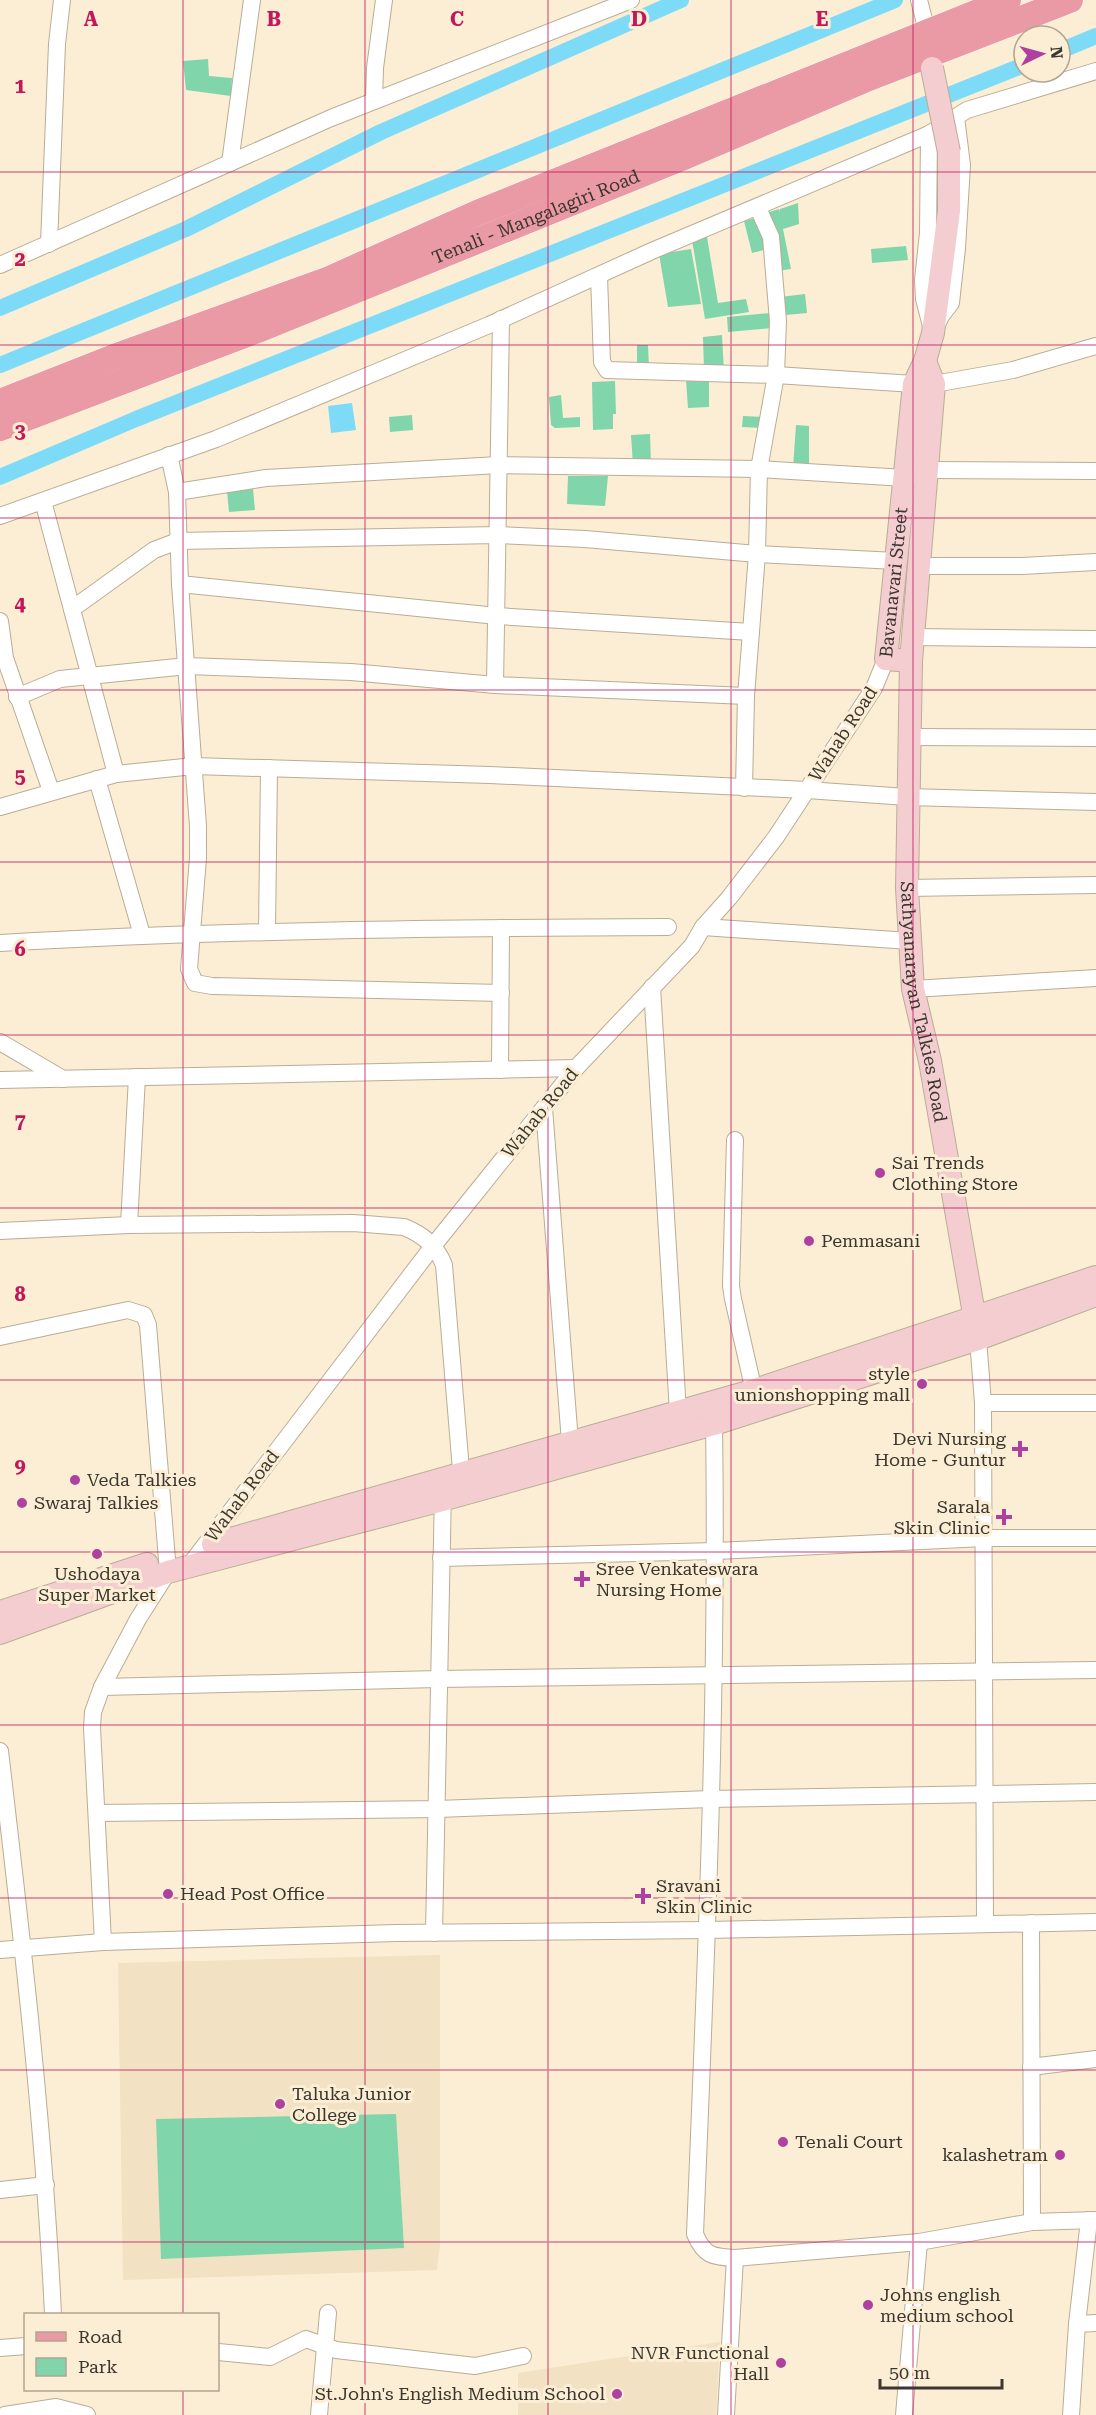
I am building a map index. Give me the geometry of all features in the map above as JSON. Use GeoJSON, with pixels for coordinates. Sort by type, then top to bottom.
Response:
{"type":"FeatureCollection","features":[{"type":"Feature","properties":{"kind":"main road"},"geometry":{"type":"LineString","coordinates":[[0,402],[114,357],[327,280],[477,213],[1008,0]]}},
{"type":"Feature","properties":{"kind":"main road","name":"Tenali - Mangalagiri Road"},"geometry":{"type":"LineString","coordinates":[[0,428],[260,329],[684,157],[926,33],[1070,0]]}},
{"type":"Feature","properties":{"kind":"main road","name":"Bavanavari Street"},"geometry":{"type":"LineString","coordinates":[[924,384],[904,478],[886,659],[911,661],[926,470],[925,361],[933,333],[949,211],[949,152],[926,33]]}},
{"type":"Feature","properties":{"kind":"main road","name":"Sathyanarayan Talkies Road"},"geometry":{"type":"LineString","coordinates":[[911,661],[907,888],[913,989],[930,1061],[976,1328]]}},
{"type":"Feature","properties":{"kind":"main road"},"geometry":{"type":"LineString","coordinates":[[976,1328],[1096,1277]]}},
{"type":"Feature","properties":{"kind":"main road"},"geometry":{"type":"LineString","coordinates":[[0,1612],[175,1565],[452,1497],[976,1328],[1096,1295]]}},
{"type":"Feature","properties":{"kind":"main road"},"geometry":{"type":"LineString","coordinates":[[0,1633],[175,1565],[204,1547],[678,1412],[712,1414]]}},
{"type":"Feature","properties":{"kind":"street"},"geometry":{"type":"LineString","coordinates":[[49,244],[57,44],[62,0]]}},
{"type":"Feature","properties":{"kind":"street"},"geometry":{"type":"LineString","coordinates":[[230,163],[252,0]]}},
{"type":"Feature","properties":{"kind":"street"},"geometry":{"type":"LineString","coordinates":[[374,100],[375,68],[384,0]]}},
{"type":"Feature","properties":{"kind":"street"},"geometry":{"type":"LineString","coordinates":[[0,265],[374,100],[622,2]]}},
{"type":"Feature","properties":{"kind":"street"},"geometry":{"type":"LineString","coordinates":[[0,516],[216,439],[501,320],[929,134],[967,110],[1096,71]]}},
{"type":"Feature","properties":{"kind":"street"},"geometry":{"type":"LineString","coordinates":[[933,333],[941,316],[951,303],[961,204],[962,165],[956,117]]}},
{"type":"Feature","properties":{"kind":"street"},"geometry":{"type":"LineString","coordinates":[[929,134],[928,233],[924,299],[933,333]]}},
{"type":"Feature","properties":{"kind":"street"},"geometry":{"type":"LineString","coordinates":[[744,788],[746,696],[757,554],[759,469],[776,375],[778,309],[772,250],[767,228],[758,207]]}},
{"type":"Feature","properties":{"kind":"street"},"geometry":{"type":"LineString","coordinates":[[599,276],[602,362],[607,370],[776,375],[924,384],[1013,370],[1096,346]]}},
{"type":"Feature","properties":{"kind":"street"},"geometry":{"type":"LineString","coordinates":[[495,685],[501,320]]}},
{"type":"Feature","properties":{"kind":"street"},"geometry":{"type":"LineString","coordinates":[[170,455],[177,492],[180,584],[198,843],[189,969],[195,983],[501,993]]}},
{"type":"Feature","properties":{"kind":"street"},"geometry":{"type":"LineString","coordinates":[[177,492],[266,478],[499,465],[759,469],[904,478]]}},
{"type":"Feature","properties":{"kind":"street"},"geometry":{"type":"LineString","coordinates":[[926,470],[1096,471]]}},
{"type":"Feature","properties":{"kind":"street"},"geometry":{"type":"LineString","coordinates":[[43,501],[116,774]]}},
{"type":"Feature","properties":{"kind":"street"},"geometry":{"type":"LineString","coordinates":[[72,609],[154,550],[178,541],[498,535],[585,539],[757,554],[896,561]]}},
{"type":"Feature","properties":{"kind":"street"},"geometry":{"type":"LineString","coordinates":[[919,566],[1022,566],[1096,562]]}},
{"type":"Feature","properties":{"kind":"street"},"geometry":{"type":"LineString","coordinates":[[180,584],[497,616],[751,632]]}},
{"type":"Feature","properties":{"kind":"street"},"geometry":{"type":"LineString","coordinates":[[0,621],[5,658],[51,792]]}},
{"type":"Feature","properties":{"kind":"street"},"geometry":{"type":"LineString","coordinates":[[913,638],[1096,639]]}},
{"type":"Feature","properties":{"kind":"street","name":"Wahab Road"},"geometry":{"type":"LineString","coordinates":[[204,1547],[433,1246],[576,1068],[692,946],[703,927],[729,898],[776,837],[874,688],[886,659]]}},
{"type":"Feature","properties":{"kind":"street"},"geometry":{"type":"LineString","coordinates":[[17,697],[60,679],[187,666],[351,672],[495,685],[746,696]]}},
{"type":"Feature","properties":{"kind":"street"},"geometry":{"type":"LineString","coordinates":[[909,737],[1096,738]]}},
{"type":"Feature","properties":{"kind":"street"},"geometry":{"type":"LineString","coordinates":[[0,807],[116,774],[194,766],[490,775],[907,797],[1096,802]]}},
{"type":"Feature","properties":{"kind":"street"},"geometry":{"type":"LineString","coordinates":[[267,931],[269,768]]}},
{"type":"Feature","properties":{"kind":"street"},"geometry":{"type":"LineString","coordinates":[[97,779],[142,935]]}},
{"type":"Feature","properties":{"kind":"street"},"geometry":{"type":"LineString","coordinates":[[907,888],[1096,885]]}},
{"type":"Feature","properties":{"kind":"street"},"geometry":{"type":"LineString","coordinates":[[0,943],[267,931],[668,927]]}},
{"type":"Feature","properties":{"kind":"street"},"geometry":{"type":"LineString","coordinates":[[703,927],[910,940]]}},
{"type":"Feature","properties":{"kind":"street"},"geometry":{"type":"LineString","coordinates":[[500,1070],[501,928]]}},
{"type":"Feature","properties":{"kind":"street"},"geometry":{"type":"LineString","coordinates":[[913,989],[1096,978]]}},
{"type":"Feature","properties":{"kind":"street"},"geometry":{"type":"LineString","coordinates":[[652,987],[678,1412]]}},
{"type":"Feature","properties":{"kind":"street"},"geometry":{"type":"LineString","coordinates":[[0,1042],[63,1079]]}},
{"type":"Feature","properties":{"kind":"street"},"geometry":{"type":"LineString","coordinates":[[0,1080],[576,1068]]}},
{"type":"Feature","properties":{"kind":"street"},"geometry":{"type":"LineString","coordinates":[[129,1225],[137,1077]]}},
{"type":"Feature","properties":{"kind":"street"},"geometry":{"type":"LineString","coordinates":[[544,1108],[570,1442]]}},
{"type":"Feature","properties":{"kind":"street"},"geometry":{"type":"LineString","coordinates":[[735,1140],[732,1293],[756,1400]]}},
{"type":"Feature","properties":{"kind":"street"},"geometry":{"type":"LineString","coordinates":[[0,1231],[129,1225],[363,1223],[404,1227],[418,1234],[441,1256],[446,1274],[453,1475],[452,1497],[441,1557],[434,1933]]}},
{"type":"Feature","properties":{"kind":"street"},"geometry":{"type":"LineString","coordinates":[[0,1337],[128,1311],[144,1315],[148,1325],[175,1565],[138,1619],[102,1687],[93,1712],[103,1942]]}},
{"type":"Feature","properties":{"kind":"street"},"geometry":{"type":"LineString","coordinates":[[976,1328],[983,1403],[985,1924]]}},
{"type":"Feature","properties":{"kind":"street"},"geometry":{"type":"LineString","coordinates":[[983,1403],[1096,1403]]}},
{"type":"Feature","properties":{"kind":"street"},"geometry":{"type":"LineString","coordinates":[[712,1414],[716,1551],[708,1930],[695,2234],[701,2248],[715,2258],[735,2258],[919,2242],[1032,2222],[1093,2220],[1077,2324],[1071,2415]]}},
{"type":"Feature","properties":{"kind":"street"},"geometry":{"type":"LineString","coordinates":[[441,1557],[716,1551],[984,1538],[1096,1538]]}},
{"type":"Feature","properties":{"kind":"street"},"geometry":{"type":"LineString","coordinates":[[102,1687],[438,1679],[1096,1670]]}},
{"type":"Feature","properties":{"kind":"street"},"geometry":{"type":"LineString","coordinates":[[0,1750],[23,1949],[46,2185],[52,2313]]}},
{"type":"Feature","properties":{"kind":"street"},"geometry":{"type":"LineString","coordinates":[[97,1813],[438,1809],[710,1799],[1096,1792]]}},
{"type":"Feature","properties":{"kind":"street"},"geometry":{"type":"LineString","coordinates":[[0,1950],[103,1942],[434,1933],[1096,1922]]}},
{"type":"Feature","properties":{"kind":"street"},"geometry":{"type":"LineString","coordinates":[[1031,1923],[1032,2222]]}},
{"type":"Feature","properties":{"kind":"street"},"geometry":{"type":"LineString","coordinates":[[1031,2067],[1096,2059]]}},
{"type":"Feature","properties":{"kind":"street"},"geometry":{"type":"LineString","coordinates":[[0,2190],[46,2185]]}},
{"type":"Feature","properties":{"kind":"street"},"geometry":{"type":"LineString","coordinates":[[904,2415],[919,2242]]}},
{"type":"Feature","properties":{"kind":"street"},"geometry":{"type":"LineString","coordinates":[[726,2415],[735,2258]]}},
{"type":"Feature","properties":{"kind":"street"},"geometry":{"type":"LineString","coordinates":[[319,2415],[328,2313]]}},
{"type":"Feature","properties":{"kind":"street"},"geometry":{"type":"LineString","coordinates":[[1077,2324],[1096,2323]]}},
{"type":"Feature","properties":{"kind":"street"},"geometry":{"type":"LineString","coordinates":[[219,2352],[270,2356],[306,2339],[336,2350],[475,2366],[523,2356]]}},
{"type":"Feature","properties":{"kind":"street"},"geometry":{"type":"LineString","coordinates":[[0,2348],[24,2346]]}},
{"type":"Feature","properties":{"kind":"street"},"geometry":{"type":"LineString","coordinates":[[56,2391],[56,2411]]}},
{"type":"Feature","properties":{"kind":"street"},"geometry":{"type":"LineString","coordinates":[[5,2415],[56,2411],[87,2415]]}},
{"type":"Feature","properties":{"kind":"shaded area","name":"Taluka Junior College"},"geometry":{"type":"Polygon","coordinates":[[[440,1955],[440,2246],[437,2270],[123,2280],[118,1963],[440,1955]]]}},
{"type":"Feature","properties":{"kind":"shaded area","name":"St.John's English Medium School"},"geometry":{"type":"Polygon","coordinates":[[[720,2342],[716,2415],[518,2415],[518,2373],[720,2342]]]}},
{"type":"Feature","properties":{"kind":"green space"},"geometry":{"type":"Polygon","coordinates":[[[208,59],[209,76],[232,78],[231,96],[186,90],[183,61],[208,59]]]}},
{"type":"Feature","properties":{"kind":"green space"},"geometry":{"type":"Polygon","coordinates":[[[798,203],[799,224],[783,229],[791,269],[776,271],[763,214],[779,209],[780,212],[780,209],[798,203]]]}},
{"type":"Feature","properties":{"kind":"green space"},"geometry":{"type":"Polygon","coordinates":[[[759,217],[768,249],[752,253],[744,221],[759,217]]]}},
{"type":"Feature","properties":{"kind":"green space"},"geometry":{"type":"Polygon","coordinates":[[[707,237],[718,303],[746,299],[749,312],[705,319],[692,240],[707,237]]]}},
{"type":"Feature","properties":{"kind":"green space"},"geometry":{"type":"Polygon","coordinates":[[[906,246],[908,260],[872,263],[871,249],[906,246]]]}},
{"type":"Feature","properties":{"kind":"green space"},"geometry":{"type":"Polygon","coordinates":[[[691,249],[701,304],[668,307],[659,254],[691,249]]]}},
{"type":"Feature","properties":{"kind":"green space"},"geometry":{"type":"Polygon","coordinates":[[[805,294],[807,313],[786,315],[786,333],[779,334],[780,297],[805,294]]]}},
{"type":"Feature","properties":{"kind":"green space"},"geometry":{"type":"Polygon","coordinates":[[[770,313],[772,328],[728,332],[727,317],[770,313]]]}},
{"type":"Feature","properties":{"kind":"green space"},"geometry":{"type":"Polygon","coordinates":[[[722,335],[724,372],[704,370],[703,337],[722,335]]]}},
{"type":"Feature","properties":{"kind":"green space"},"geometry":{"type":"Polygon","coordinates":[[[637,345],[648,345],[649,368],[637,368],[637,345]]]}},
{"type":"Feature","properties":{"kind":"green space"},"geometry":{"type":"Polygon","coordinates":[[[709,377],[709,407],[688,408],[686,380],[709,377]]]}},
{"type":"Feature","properties":{"kind":"green space"},"geometry":{"type":"Polygon","coordinates":[[[615,381],[616,414],[613,414],[613,429],[593,430],[592,382],[615,381]]]}},
{"type":"Feature","properties":{"kind":"green space"},"geometry":{"type":"Polygon","coordinates":[[[561,395],[563,418],[580,417],[580,427],[555,428],[551,425],[549,397],[561,395]]]}},
{"type":"Feature","properties":{"kind":"green space"},"geometry":{"type":"Polygon","coordinates":[[[412,415],[413,430],[390,432],[389,417],[412,415]]]}},
{"type":"Feature","properties":{"kind":"green space"},"geometry":{"type":"Polygon","coordinates":[[[743,416],[765,417],[763,428],[742,427],[743,416]]]}},
{"type":"Feature","properties":{"kind":"green space"},"geometry":{"type":"Polygon","coordinates":[[[796,425],[809,426],[809,468],[793,468],[796,425]]]}},
{"type":"Feature","properties":{"kind":"green space"},"geometry":{"type":"Polygon","coordinates":[[[650,434],[651,465],[633,465],[631,435],[650,434]]]}},
{"type":"Feature","properties":{"kind":"green space"},"geometry":{"type":"Polygon","coordinates":[[[568,476],[608,476],[605,506],[567,504],[568,476]]]}},
{"type":"Feature","properties":{"kind":"green space"},"geometry":{"type":"Polygon","coordinates":[[[253,489],[255,510],[229,512],[227,491],[253,489]]]}},
{"type":"Feature","properties":{"kind":"green space"},"geometry":{"type":"Polygon","coordinates":[[[396,2114],[404,2248],[161,2259],[156,2119],[396,2114]]]}},
{"type":"Feature","properties":{"kind":"water"},"geometry":{"type":"Polygon","coordinates":[[[352,403],[356,430],[331,433],[328,406],[352,403]]]}},
{"type":"Feature","properties":{"kind":"waterway"},"geometry":{"type":"LineString","coordinates":[[0,308],[186,229],[381,132],[681,0]]}},
{"type":"Feature","properties":{"kind":"waterway"},"geometry":{"type":"LineString","coordinates":[[0,365],[895,0]]}},
{"type":"Feature","properties":{"kind":"waterway"},"geometry":{"type":"LineString","coordinates":[[1072,46],[1096,36]]}},
{"type":"Feature","properties":{"kind":"waterway"},"geometry":{"type":"LineString","coordinates":[[0,477],[136,419],[1012,70]]}},
{"type":"Feature","properties":{"kind":"place","name":"Sai Trends Clothing Store"},"geometry":{"type":"Point","coordinates":[880,1173]}},
{"type":"Feature","properties":{"kind":"place","name":"Pemmasani"},"geometry":{"type":"Point","coordinates":[809,1241]}},
{"type":"Feature","properties":{"kind":"place","name":"style unionshopping mall"},"geometry":{"type":"Point","coordinates":[922,1384]}},
{"type":"Feature","properties":{"kind":"place","name":"Devi Nursing Home - Guntur"},"geometry":{"type":"Point","coordinates":[1020,1449]}},
{"type":"Feature","properties":{"kind":"place","name":"Veda Talkies"},"geometry":{"type":"Point","coordinates":[75,1480]}},
{"type":"Feature","properties":{"kind":"place","name":"Swaraj Talkies"},"geometry":{"type":"Point","coordinates":[22,1503]}},
{"type":"Feature","properties":{"kind":"place","name":"Sarala Skin Clinic"},"geometry":{"type":"Point","coordinates":[1004,1517]}},
{"type":"Feature","properties":{"kind":"place","name":"Ushodaya Super Market"},"geometry":{"type":"Point","coordinates":[97,1554]}},
{"type":"Feature","properties":{"kind":"place","name":"Sree Venkateswara Nursing Home"},"geometry":{"type":"Point","coordinates":[582,1579]}},
{"type":"Feature","properties":{"kind":"place","name":"Head Post Office"},"geometry":{"type":"Point","coordinates":[168,1894]}},
{"type":"Feature","properties":{"kind":"place","name":"Sravani Skin Clinic"},"geometry":{"type":"Point","coordinates":[643,1896]}},
{"type":"Feature","properties":{"kind":"place","name":"Taluka Junior College"},"geometry":{"type":"Point","coordinates":[280,2104]}},
{"type":"Feature","properties":{"kind":"place","name":"Tenali Court"},"geometry":{"type":"Point","coordinates":[783,2142]}},
{"type":"Feature","properties":{"kind":"place","name":"kalashetram"},"geometry":{"type":"Point","coordinates":[1060,2155]}},
{"type":"Feature","properties":{"kind":"place","name":"Johns english medium school"},"geometry":{"type":"Point","coordinates":[868,2305]}},
{"type":"Feature","properties":{"kind":"place","name":"NVR Functional Hall"},"geometry":{"type":"Point","coordinates":[781,2363]}},
{"type":"Feature","properties":{"kind":"place","name":"St.John's English Medium School"},"geometry":{"type":"Point","coordinates":[617,2394]}}]}
